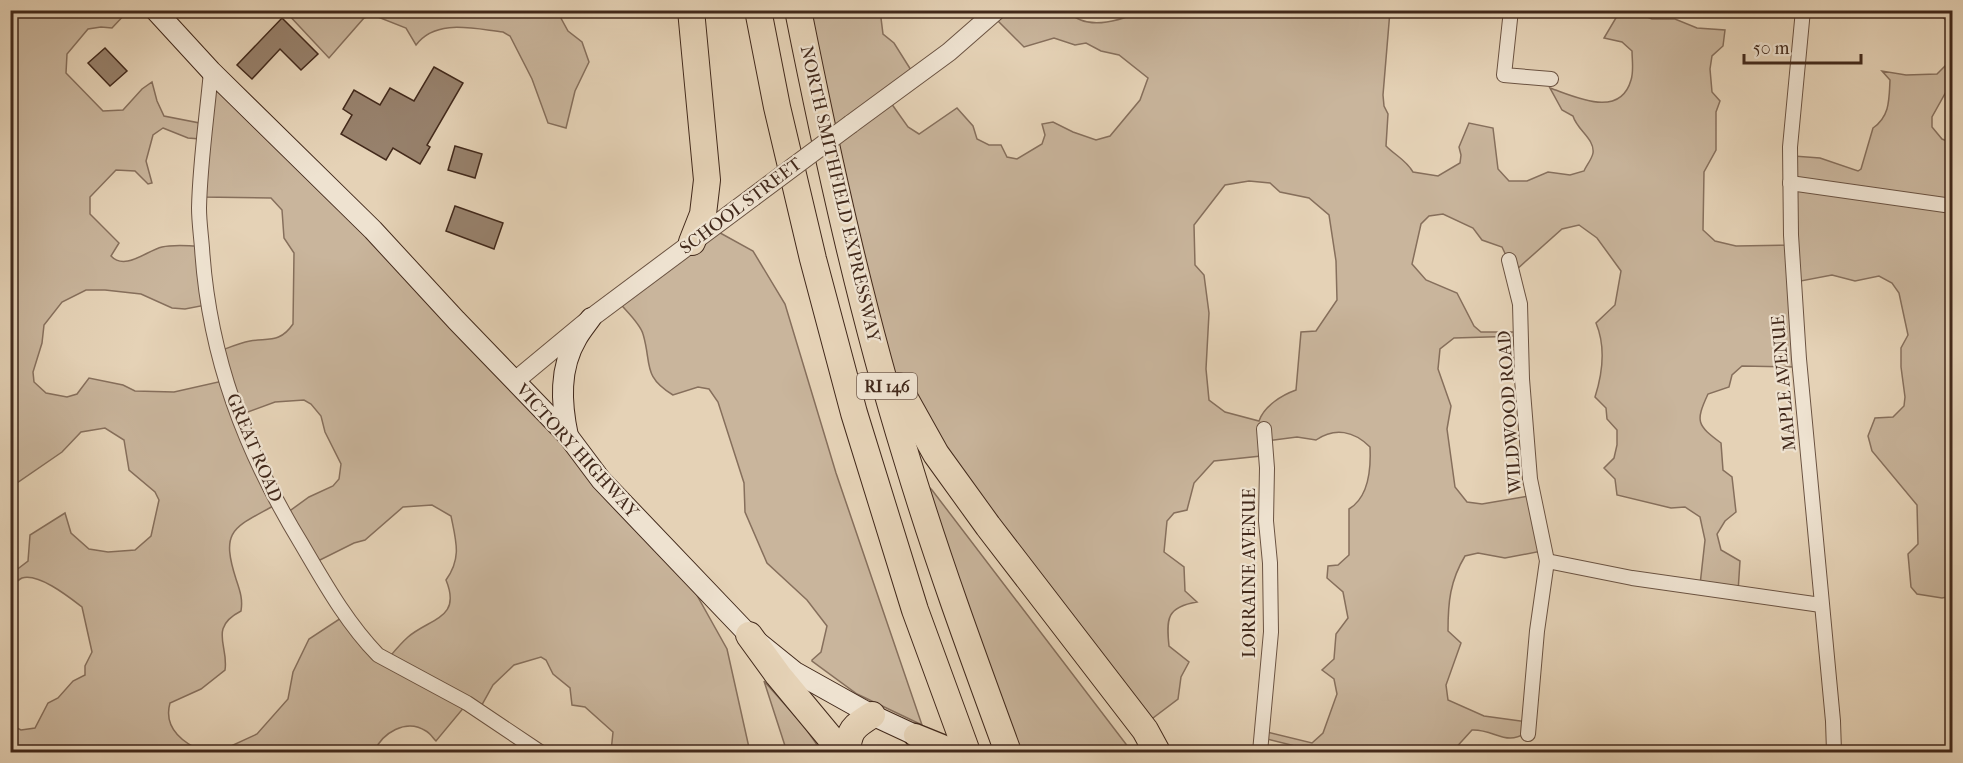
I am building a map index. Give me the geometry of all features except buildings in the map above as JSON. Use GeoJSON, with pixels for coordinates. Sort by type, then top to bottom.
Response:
{"type":"FeatureCollection","features":[{"type":"Feature","properties":{"kind":"highway"},"geometry":{"type":"LineString","coordinates":[[691,10],[707,180],[703,214],[692,242]]}},
{"type":"Feature","properties":{"kind":"highway","name":"RI 146"},"geometry":{"type":"LineString","coordinates":[[758,10],[777,107],[813,258],[854,413],[915,610],[967,753]]}},
{"type":"Feature","properties":{"kind":"highway","name":"NORTH SMITHFIELD EXPRESSWAY"},"geometry":{"type":"LineString","coordinates":[[798,10],[821,128],[861,295],[905,454],[974,661],[1008,753]]}},
{"type":"Feature","properties":{"kind":"highway"},"geometry":{"type":"LineString","coordinates":[[861,295],[891,373],[936,454],[988,526],[1163,753]]}},
{"type":"Feature","properties":{"kind":"highway"},"geometry":{"type":"LineString","coordinates":[[749,635],[778,675],[842,753]]}},
{"type":"Feature","properties":{"kind":"highway"},"geometry":{"type":"LineString","coordinates":[[847,753],[848,737],[857,724],[872,715]]}},
{"type":"Feature","properties":{"kind":"highway"},"geometry":{"type":"LineString","coordinates":[[1145,729],[1157,753]]}},
{"type":"Feature","properties":{"kind":"main road"},"geometry":{"type":"LineString","coordinates":[[154,10],[211,71]]}},
{"type":"Feature","properties":{"kind":"main road","name":"VICTORY HIGHWAY"},"geometry":{"type":"LineString","coordinates":[[211,71],[373,230],[568,436],[601,480],[749,635],[795,672],[872,715],[957,753]]}},
{"type":"Feature","properties":{"kind":"main road"},"geometry":{"type":"LineString","coordinates":[[568,436],[563,413],[562,386],[568,357],[577,337],[591,318]]}},
{"type":"Feature","properties":{"kind":"street","name":"SCHOOL STREET"},"geometry":{"type":"LineString","coordinates":[[515,381],[591,318],[949,52],[997,10]]}},
{"type":"Feature","properties":{"kind":"street"},"geometry":{"type":"LineString","coordinates":[[1511,10],[1504,75],[1551,79]]}},
{"type":"Feature","properties":{"kind":"street","name":"MAPLE AVENUE"},"geometry":{"type":"LineString","coordinates":[[1803,10],[1792,115],[1791,235],[1799,359],[1833,721],[1834,753]]}},
{"type":"Feature","properties":{"kind":"street","name":"GREAT ROAD"},"geometry":{"type":"LineString","coordinates":[[211,71],[199,208],[204,283],[218,354],[233,405],[253,456],[278,505],[346,618],[372,649],[399,668],[467,703],[540,753]]}},
{"type":"Feature","properties":{"kind":"street"},"geometry":{"type":"LineString","coordinates":[[1791,183],[1953,206]]}},
{"type":"Feature","properties":{"kind":"street","name":"WILDWOOD ROAD"},"geometry":{"type":"LineString","coordinates":[[1509,261],[1520,304],[1522,379],[1530,479],[1546,561],[1528,734]]}},
{"type":"Feature","properties":{"kind":"street","name":"LORRAINE AVENUE"},"geometry":{"type":"LineString","coordinates":[[1260,753],[1271,632],[1264,429]]}},
{"type":"Feature","properties":{"kind":"street"},"geometry":{"type":"LineString","coordinates":[[1546,561],[1632,578],[1821,605]]}},
{"type":"Feature","properties":{"kind":"shaded area"},"geometry":{"type":"Polygon","coordinates":[[[1144,10],[1160,15],[1181,13],[1186,10],[1390,11],[1383,95],[1384,106],[1388,114],[1386,146],[1413,172],[1438,176],[1460,163],[1459,147],[1469,123],[1493,128],[1498,169],[1509,181],[1527,181],[1548,172],[1570,175],[1584,171],[1592,155],[1591,143],[1573,116],[1562,110],[1550,88],[1596,102],[1617,99],[1625,92],[1632,77],[1632,51],[1622,42],[1604,38],[1620,11],[1633,11],[1652,19],[1675,19],[1697,28],[1725,30],[1723,46],[1712,56],[1710,69],[1712,92],[1720,101],[1716,112],[1716,150],[1704,172],[1703,230],[1715,241],[1736,246],[1789,245],[1794,156],[1820,158],[1858,171],[1861,169],[1873,128],[1883,118],[1888,107],[1890,80],[1882,71],[1906,75],[1937,74],[1947,64],[1951,39],[1947,21],[1936,11],[1952,11],[1952,81],[1932,117],[1932,127],[1942,139],[1952,143],[1952,596],[1942,598],[1917,594],[1911,587],[1908,554],[1918,544],[1917,505],[1872,451],[1868,436],[1875,418],[1893,417],[1904,406],[1901,348],[1908,335],[1899,293],[1892,283],[1879,276],[1855,281],[1832,275],[1795,282],[1799,367],[1742,366],[1732,375],[1729,387],[1708,394],[1701,411],[1701,422],[1707,432],[1721,443],[1723,470],[1732,477],[1736,512],[1725,521],[1717,534],[1721,550],[1740,561],[1738,592],[1700,585],[1705,540],[1700,517],[1685,507],[1671,508],[1617,495],[1615,479],[1604,468],[1614,458],[1617,430],[1607,419],[1606,408],[1595,397],[1602,360],[1601,341],[1596,323],[1615,305],[1621,271],[1597,238],[1579,225],[1562,229],[1516,270],[1512,268],[1502,247],[1482,240],[1473,228],[1443,214],[1429,216],[1421,224],[1412,264],[1426,280],[1457,293],[1474,326],[1481,332],[1518,332],[1520,336],[1454,338],[1440,349],[1438,369],[1451,406],[1447,429],[1455,487],[1467,502],[1482,504],[1529,496],[1542,551],[1505,558],[1478,553],[1465,556],[1456,574],[1449,601],[1448,631],[1461,643],[1446,685],[1448,700],[1484,716],[1527,722],[1529,731],[1521,736],[1507,738],[1472,730],[1452,752],[1319,752],[1263,738],[1263,731],[1312,743],[1323,733],[1337,694],[1334,679],[1322,670],[1334,659],[1336,634],[1348,618],[1343,592],[1327,578],[1328,566],[1338,565],[1349,555],[1349,509],[1356,504],[1365,489],[1369,472],[1370,447],[1351,434],[1337,432],[1316,440],[1297,437],[1266,441],[1261,456],[1214,461],[1194,483],[1187,510],[1174,513],[1167,521],[1164,552],[1184,567],[1185,591],[1197,602],[1180,607],[1171,615],[1168,628],[1169,646],[1189,662],[1181,677],[1178,699],[1149,721],[962,484],[897,377],[888,356],[805,11],[884,11],[881,18],[883,34],[894,43],[916,78],[891,103],[908,127],[919,134],[957,108],[973,126],[977,139],[989,145],[1001,145],[1007,157],[1017,159],[1042,144],[1045,135],[1042,124],[1053,122],[1096,140],[1110,136],[1140,100],[1148,78],[1119,55],[1101,51],[1086,43],[1075,45],[1054,38],[1024,47],[994,17],[1000,11],[1068,11],[1084,21],[1094,23],[1144,10]],[[1249,181],[1225,185],[1194,225],[1195,265],[1204,275],[1209,313],[1206,369],[1209,400],[1225,412],[1259,421],[1274,402],[1296,390],[1301,332],[1316,331],[1337,300],[1336,261],[1329,215],[1309,198],[1280,192],[1270,183],[1249,181]]]}},
{"type":"Feature","properties":{"kind":"shaded area"},"geometry":{"type":"Polygon","coordinates":[[[11,11],[128,11],[112,28],[88,29],[67,54],[66,73],[103,111],[123,110],[142,89],[152,82],[164,116],[205,124],[214,69],[676,558],[727,649],[750,752],[611,752],[613,732],[585,707],[572,705],[570,688],[553,674],[546,660],[541,657],[514,665],[493,685],[479,710],[465,706],[436,741],[426,731],[411,726],[389,734],[374,752],[218,752],[257,734],[288,699],[293,672],[309,639],[341,618],[386,661],[408,637],[441,616],[450,603],[446,580],[456,557],[455,533],[451,516],[432,505],[403,507],[365,540],[354,543],[312,564],[284,515],[309,497],[333,486],[339,479],[341,464],[325,432],[321,416],[311,404],[304,400],[275,402],[237,416],[275,505],[240,525],[230,540],[231,562],[241,595],[242,607],[241,611],[225,624],[222,631],[225,670],[201,689],[170,703],[169,720],[176,734],[204,752],[11,752],[11,725],[21,730],[35,728],[48,703],[58,698],[73,681],[85,675],[85,666],[92,652],[82,607],[54,587],[37,579],[22,578],[11,587],[11,574],[28,561],[30,535],[65,513],[71,533],[89,549],[108,552],[135,550],[151,536],[159,500],[155,492],[129,470],[124,440],[105,428],[81,432],[62,452],[11,487],[11,11]],[[163,128],[153,135],[146,161],[152,183],[148,184],[135,171],[116,170],[90,197],[90,214],[119,243],[111,256],[117,260],[129,261],[167,246],[200,246],[206,305],[185,309],[172,308],[141,294],[105,290],[86,290],[62,302],[44,325],[42,343],[33,372],[34,382],[46,393],[67,397],[77,394],[89,378],[123,385],[135,391],[174,392],[223,381],[217,352],[246,342],[279,337],[293,324],[294,253],[284,238],[282,210],[271,198],[201,197],[200,139],[188,138],[163,128]]]}},
{"type":"Feature","properties":{"kind":"shaded area"},"geometry":{"type":"Polygon","coordinates":[[[285,11],[557,11],[568,31],[582,42],[589,62],[575,91],[566,128],[548,123],[532,79],[510,36],[503,32],[445,28],[434,31],[416,45],[406,28],[373,15],[364,18],[329,58],[285,11]]]}},
{"type":"Feature","properties":{"kind":"shaded area"},"geometry":{"type":"Polygon","coordinates":[[[713,229],[753,251],[785,304],[836,473],[922,725],[857,694],[812,661],[821,652],[827,626],[807,600],[767,563],[745,512],[744,483],[718,402],[709,389],[698,387],[673,395],[656,382],[650,369],[641,330],[617,300],[713,229]]]}},
{"type":"Feature","properties":{"kind":"shaded area"},"geometry":{"type":"Polygon","coordinates":[[[924,482],[932,490],[1132,752],[1010,752],[924,482]]]}},
{"type":"Feature","properties":{"kind":"shaded area"},"geometry":{"type":"Polygon","coordinates":[[[764,681],[804,726],[822,752],[787,752],[764,681]]]}}]}
